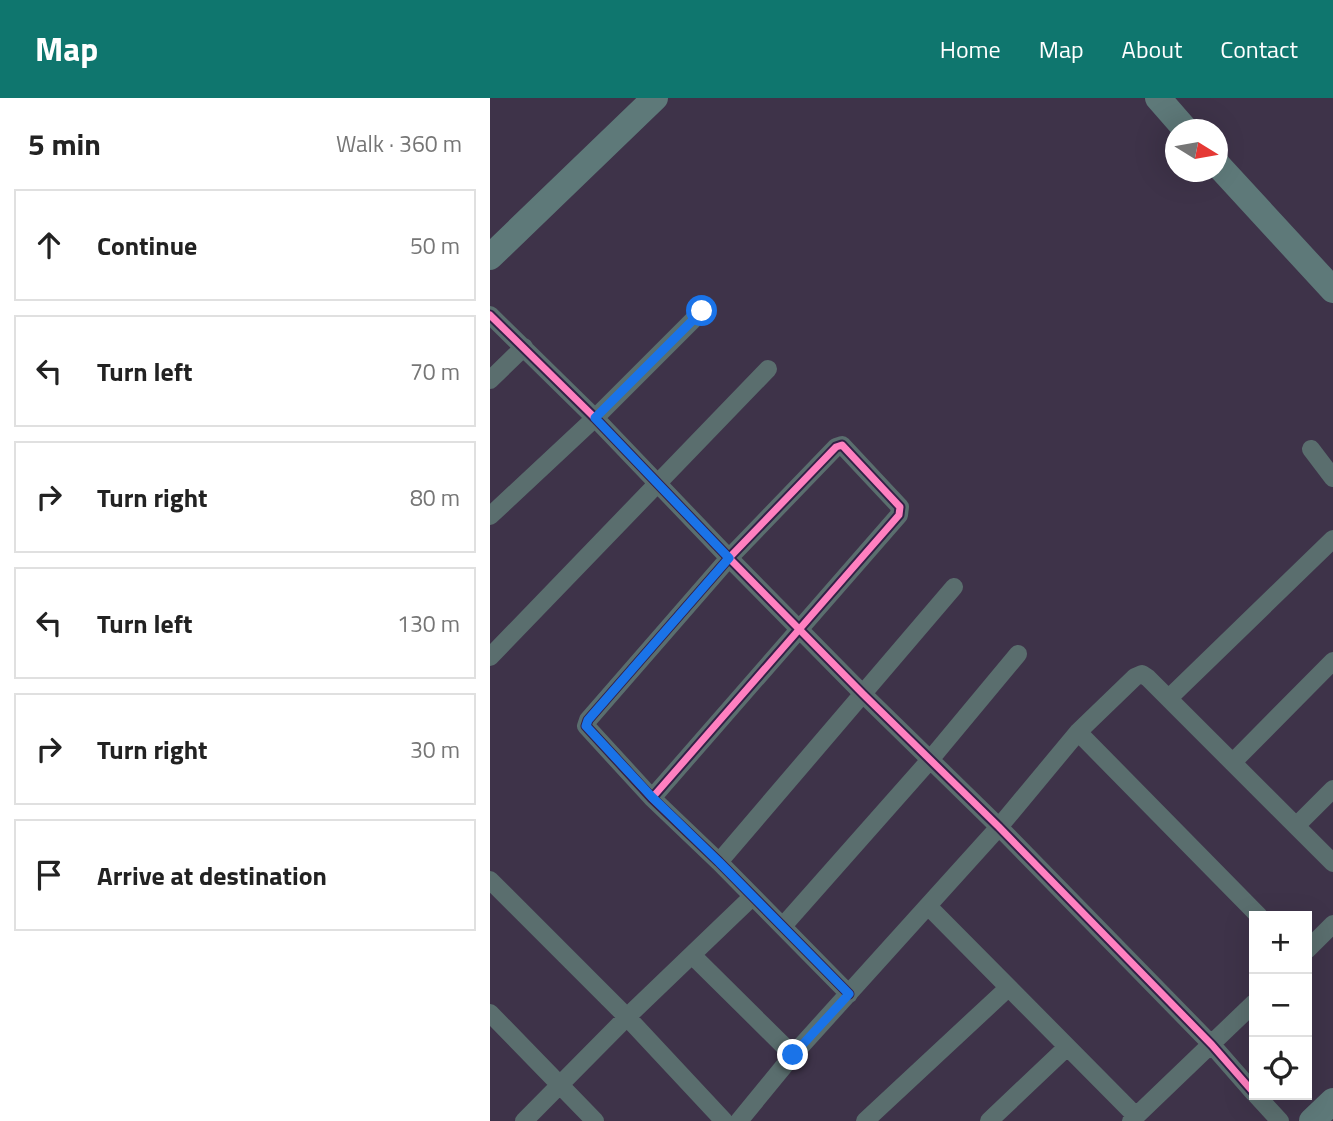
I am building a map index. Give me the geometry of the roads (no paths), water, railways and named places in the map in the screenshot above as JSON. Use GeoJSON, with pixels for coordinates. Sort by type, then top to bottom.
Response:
{"type":"FeatureCollection","features":[{"type":"Feature","properties":{"kind":"street"},"geometry":{"type":"LineString","coordinates":[[490,257],[655,98]]}},
{"type":"Feature","properties":{"kind":"street"},"geometry":{"type":"LineString","coordinates":[[1158,98],[1176,119]]}},
{"type":"Feature","properties":{"kind":"street"},"geometry":{"type":"LineString","coordinates":[[1228,176],[1333,290]]}},
{"type":"Feature","properties":{"kind":"street"},"geometry":{"type":"LineString","coordinates":[[490,516],[595,418],[702,311]]}},
{"type":"Feature","properties":{"kind":"street"},"geometry":{"type":"LineString","coordinates":[[490,316],[595,418],[929,761],[999,827],[1212,1045],[1249,1087]]}},
{"type":"Feature","properties":{"kind":"street"},"geometry":{"type":"LineString","coordinates":[[490,380],[524,347]]}},
{"type":"Feature","properties":{"kind":"street"},"geometry":{"type":"LineString","coordinates":[[490,657],[768,369]]}},
{"type":"Feature","properties":{"kind":"street"},"geometry":{"type":"LineString","coordinates":[[652,797],[901,511],[842,445],[836,447],[729,558],[588,720],[586,726],[652,797],[849,994]]}},
{"type":"Feature","properties":{"kind":"street"},"geometry":{"type":"LineString","coordinates":[[1311,449],[1333,478]]}},
{"type":"Feature","properties":{"kind":"street"},"geometry":{"type":"LineString","coordinates":[[1169,698],[1333,539]]}},
{"type":"Feature","properties":{"kind":"street"},"geometry":{"type":"LineString","coordinates":[[719,862],[954,587]]}},
{"type":"Feature","properties":{"kind":"street"},"geometry":{"type":"LineString","coordinates":[[783,926],[929,761],[1018,654]]}},
{"type":"Feature","properties":{"kind":"street"},"geometry":{"type":"LineString","coordinates":[[1233,761],[1333,661]]}},
{"type":"Feature","properties":{"kind":"street"},"geometry":{"type":"LineString","coordinates":[[738,1121],[793,1055],[999,827],[1078,732],[1135,677],[1142,674],[1148,678],[1333,863]]}},
{"type":"Feature","properties":{"kind":"street"},"geometry":{"type":"LineString","coordinates":[[1078,732],[1254,911]]}},
{"type":"Feature","properties":{"kind":"street"},"geometry":{"type":"LineString","coordinates":[[1296,826],[1333,789]]}},
{"type":"Feature","properties":{"kind":"street"},"geometry":{"type":"LineString","coordinates":[[490,880],[627,1017],[724,1121]]}},
{"type":"Feature","properties":{"kind":"street"},"geometry":{"type":"LineString","coordinates":[[524,1121],[752,897]]}},
{"type":"Feature","properties":{"kind":"street"},"geometry":{"type":"LineString","coordinates":[[928,906],[1134,1119],[1249,1008]]}},
{"type":"Feature","properties":{"kind":"street"},"geometry":{"type":"LineString","coordinates":[[1312,945],[1333,924]]}},
{"type":"Feature","properties":{"kind":"street"},"geometry":{"type":"LineString","coordinates":[[692,955],[793,1055]]}},
{"type":"Feature","properties":{"kind":"street"},"geometry":{"type":"LineString","coordinates":[[865,1121],[1008,988]]}},
{"type":"Feature","properties":{"kind":"street"},"geometry":{"type":"LineString","coordinates":[[490,1013],[595,1121]]}},
{"type":"Feature","properties":{"kind":"street"},"geometry":{"type":"LineString","coordinates":[[989,1121],[1066,1048]]}},
{"type":"Feature","properties":{"kind":"street"},"geometry":{"type":"LineString","coordinates":[[1261,1100],[1280,1121]]}},
{"type":"Feature","properties":{"kind":"street"},"geometry":{"type":"LineString","coordinates":[[1312,1121],[1333,1101]]}}]}
